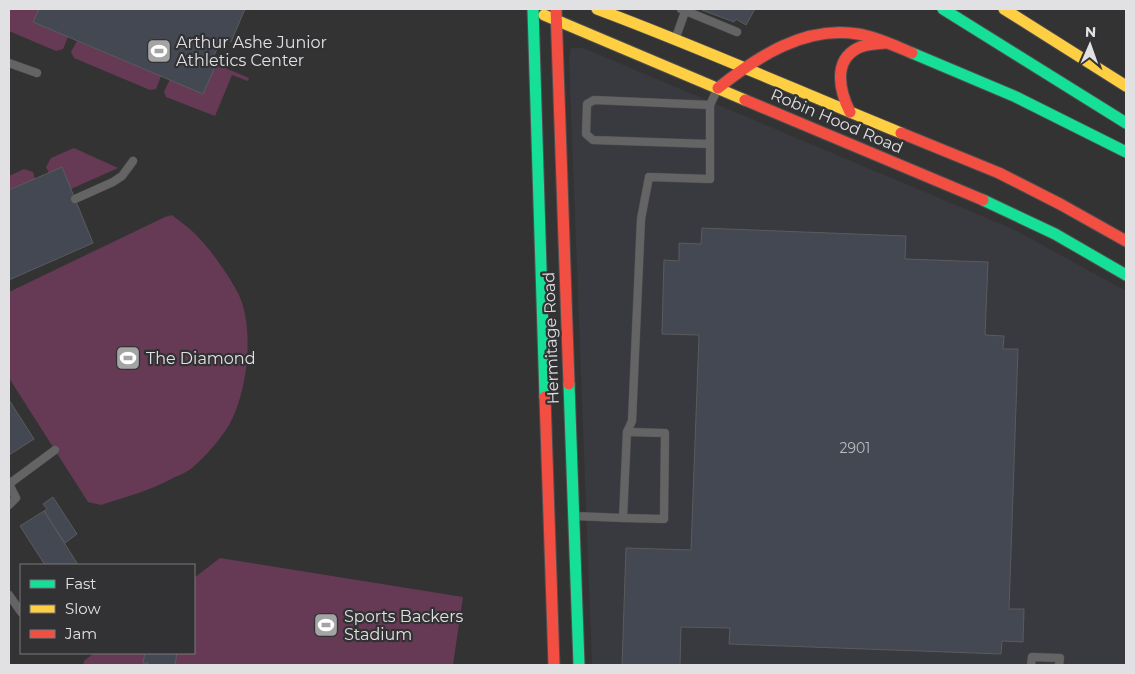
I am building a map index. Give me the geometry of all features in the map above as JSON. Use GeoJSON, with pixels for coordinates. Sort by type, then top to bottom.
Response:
{"type":"FeatureCollection","features":[{"type":"Feature","properties":{"kind":"main road","name":"Robin Hood Road"},"geometry":{"type":"LineString","coordinates":[[532,9],[556,14],[718,88],[1011,212],[1055,234],[1126,275]]}},
{"type":"Feature","properties":{"kind":"main road","name":"Hermitage Road"},"geometry":{"type":"LineString","coordinates":[[532,9],[554,665]]}},
{"type":"Feature","properties":{"kind":"main road","name":"Robin Hood Road"},"geometry":{"type":"LineString","coordinates":[[597,9],[675,38],[742,68],[999,174],[1060,204],[1126,241]]}},
{"type":"Feature","properties":{"kind":"main road"},"geometry":{"type":"LineString","coordinates":[[943,9],[1126,123]]}},
{"type":"Feature","properties":{"kind":"main road"},"geometry":{"type":"LineString","coordinates":[[1004,9],[1126,86]]}},
{"type":"Feature","properties":{"kind":"main road","name":"Hermitage Road"},"geometry":{"type":"LineString","coordinates":[[556,14],[579,665]]}},
{"type":"Feature","properties":{"kind":"main road"},"geometry":{"type":"LineString","coordinates":[[718,88],[742,68],[774,49],[808,38],[853,33],[867,36],[934,61],[1074,125],[1126,152]]}},
{"type":"Feature","properties":{"kind":"main road"},"geometry":{"type":"LineString","coordinates":[[850,112],[841,93],[839,80],[844,61],[849,54],[866,45],[886,44]]}},
{"type":"Feature","properties":{"kind":"lane"},"geometry":{"type":"LineString","coordinates":[[675,38],[684,9],[737,32]]}},
{"type":"Feature","properties":{"kind":"lane"},"geometry":{"type":"LineString","coordinates":[[9,63],[36,73]]}},
{"type":"Feature","properties":{"kind":"lane"},"geometry":{"type":"LineString","coordinates":[[623,518],[627,432],[632,421],[641,219],[649,177],[710,179],[710,106],[718,88]]}},
{"type":"Feature","properties":{"kind":"lane"},"geometry":{"type":"LineString","coordinates":[[710,106],[594,100],[587,104],[586,134],[593,140],[710,144]]}},
{"type":"Feature","properties":{"kind":"lane"},"geometry":{"type":"LineString","coordinates":[[75,199],[113,182],[122,176],[133,161]]}},
{"type":"Feature","properties":{"kind":"lane"},"geometry":{"type":"LineString","coordinates":[[574,516],[664,519],[665,433],[627,432]]}},
{"type":"Feature","properties":{"kind":"lane"},"geometry":{"type":"LineString","coordinates":[[9,505],[16,498],[9,484],[55,450]]}},
{"type":"Feature","properties":{"kind":"lane"},"geometry":{"type":"LineString","coordinates":[[9,596],[20,611]]}},
{"type":"Feature","properties":{"kind":"lane"},"geometry":{"type":"LineString","coordinates":[[1031,665],[1032,657],[1060,658],[1059,665]]}},
{"type":"Feature","properties":{"kind":"shaded area"},"geometry":{"type":"Polygon","coordinates":[[[9,9],[39,9],[33,22],[68,37],[63,49],[56,51],[9,31],[9,9]]]}},
{"type":"Feature","properties":{"kind":"shaded area"},"geometry":{"type":"Polygon","coordinates":[[[77,41],[161,76],[156,89],[150,90],[74,58],[71,52],[77,41]]]}},
{"type":"Feature","properties":{"kind":"shaded area"},"geometry":{"type":"Polygon","coordinates":[[[571,48],[583,48],[1015,230],[1126,291],[1126,665],[592,665],[569,59],[571,48]]]}},
{"type":"Feature","properties":{"kind":"shaded area"},"geometry":{"type":"Polygon","coordinates":[[[216,64],[249,78],[248,81],[232,75],[215,116],[166,97],[164,92],[170,79],[203,93],[216,64]]]}},
{"type":"Feature","properties":{"kind":"shaded area"},"geometry":{"type":"Polygon","coordinates":[[[74,148],[118,168],[71,189],[49,173],[46,167],[51,158],[74,148]]]}},
{"type":"Feature","properties":{"kind":"shaded area"},"geometry":{"type":"Polygon","coordinates":[[[24,169],[33,172],[35,179],[9,190],[9,176],[24,169]]]}},
{"type":"Feature","properties":{"kind":"shaded area","name":"The Diamond"},"geometry":{"type":"Polygon","coordinates":[[[172,215],[203,242],[220,264],[238,293],[243,307],[248,341],[245,378],[241,395],[236,411],[225,431],[207,453],[190,469],[139,493],[101,505],[88,502],[9,378],[9,292],[172,215]]]}},
{"type":"Feature","properties":{"kind":"shaded area","name":"Sports Backers Stadium"},"geometry":{"type":"Polygon","coordinates":[[[220,558],[463,597],[453,665],[83,665],[84,661],[93,654],[195,654],[195,577],[220,558]]]}},
{"type":"Feature","properties":{"kind":"building","name":"Arthur Ashe Junior Athletics Center"},"geometry":{"type":"Polygon","coordinates":[[[39,9],[245,9],[231,42],[222,38],[212,60],[217,62],[203,94],[33,22],[39,9]]]}},
{"type":"Feature","properties":{"kind":"building"},"geometry":{"type":"Polygon","coordinates":[[[702,9],[755,9],[746,25],[736,19],[734,22],[702,9]]]}},
{"type":"Feature","properties":{"kind":"building"},"geometry":{"type":"Polygon","coordinates":[[[62,167],[93,243],[9,280],[9,190],[62,167]]]}},
{"type":"Feature","properties":{"kind":"building"},"geometry":{"type":"Polygon","coordinates":[[[702,228],[906,236],[905,259],[988,262],[985,335],[1004,336],[1003,349],[1018,349],[1009,609],[1024,609],[1023,642],[1002,641],[1001,654],[729,644],[730,628],[681,627],[680,665],[622,665],[626,548],[691,550],[699,335],[662,334],[664,260],[679,261],[679,243],[701,244],[702,228]]]}},
{"type":"Feature","properties":{"kind":"building"},"geometry":{"type":"Polygon","coordinates":[[[9,400],[34,439],[9,455],[9,400]]]}},
{"type":"Feature","properties":{"kind":"building"},"geometry":{"type":"Polygon","coordinates":[[[53,497],[77,534],[65,543],[44,511],[47,509],[43,504],[53,497]]]}},
{"type":"Feature","properties":{"kind":"building"},"geometry":{"type":"Polygon","coordinates":[[[44,511],[77,563],[44,564],[20,526],[44,511]]]}},
{"type":"Feature","properties":{"kind":"building"},"geometry":{"type":"Polygon","coordinates":[[[145,654],[177,654],[175,665],[148,665],[148,663],[143,663],[145,654]]]}},
{"type":"Feature","properties":{"kind":"traffic: fast"},"geometry":{"type":"LineString","coordinates":[[533,9],[545,397]]}},
{"type":"Feature","properties":{"kind":"traffic: fast"},"geometry":{"type":"LineString","coordinates":[[943,9],[1126,123]]}},
{"type":"Feature","properties":{"kind":"traffic: fast"},"geometry":{"type":"LineString","coordinates":[[912,53],[1016,97],[1126,152]]}},
{"type":"Feature","properties":{"kind":"traffic: fast"},"geometry":{"type":"LineString","coordinates":[[983,200],[1055,234],[1126,275]]}},
{"type":"Feature","properties":{"kind":"traffic: fast"},"geometry":{"type":"LineString","coordinates":[[569,384],[579,665]]}},
{"type":"Feature","properties":{"kind":"traffic: slow"},"geometry":{"type":"LineString","coordinates":[[597,9],[901,133]]}},
{"type":"Feature","properties":{"kind":"traffic: slow"},"geometry":{"type":"LineString","coordinates":[[1004,9],[1126,86]]}},
{"type":"Feature","properties":{"kind":"traffic: slow"},"geometry":{"type":"LineString","coordinates":[[544,15],[745,100]]}},
{"type":"Feature","properties":{"kind":"traffic: jam"},"geometry":{"type":"LineString","coordinates":[[556,9],[569,384]]}},
{"type":"Feature","properties":{"kind":"traffic: jam"},"geometry":{"type":"LineString","coordinates":[[718,88],[765,55],[783,46],[819,34],[838,32],[865,35],[912,53]]}},
{"type":"Feature","properties":{"kind":"traffic: jam"},"geometry":{"type":"LineString","coordinates":[[850,112],[841,86],[840,77],[844,61],[858,48],[885,43]]}},
{"type":"Feature","properties":{"kind":"traffic: jam"},"geometry":{"type":"LineString","coordinates":[[745,100],[983,200]]}},
{"type":"Feature","properties":{"kind":"traffic: jam"},"geometry":{"type":"LineString","coordinates":[[901,133],[999,173],[1126,241]]}},
{"type":"Feature","properties":{"kind":"traffic: jam"},"geometry":{"type":"LineString","coordinates":[[545,397],[554,665]]}},
{"type":"Feature","properties":{"kind":"place","name":"Arthur Ashe Junior Athletics Center"},"geometry":{"type":"Point","coordinates":[159,51]}},
{"type":"Feature","properties":{"kind":"place","name":"The Diamond"},"geometry":{"type":"Point","coordinates":[128,358]}},
{"type":"Feature","properties":{"kind":"place","name":"Sports Backers Stadium"},"geometry":{"type":"Point","coordinates":[326,625]}}]}
